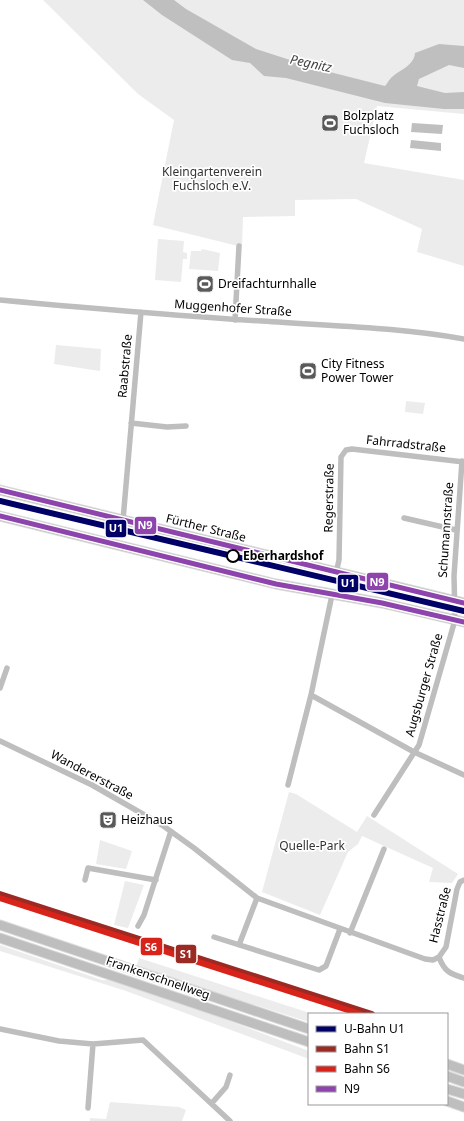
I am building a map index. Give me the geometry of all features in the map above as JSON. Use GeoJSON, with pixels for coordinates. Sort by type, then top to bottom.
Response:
{"type":"FeatureCollection","features":[{"type":"Feature","properties":{"kind":"main road","name":"Fürther Straße"},"geometry":{"type":"LineString","coordinates":[[0,490],[464,603]]}},
{"type":"Feature","properties":{"kind":"main road"},"geometry":{"type":"LineString","coordinates":[[0,516],[260,580],[332,595],[382,603],[459,621]]}},
{"type":"Feature","properties":{"kind":"main road","name":"Frankenschnellweg"},"geometry":{"type":"LineString","coordinates":[[0,925],[308,1029]]}},
{"type":"Feature","properties":{"kind":"main road","name":"Frankenschnellweg"},"geometry":{"type":"LineString","coordinates":[[0,938],[308,1042]]}},
{"type":"Feature","properties":{"kind":"main road"},"geometry":{"type":"LineString","coordinates":[[448,1064],[464,1070]]}},
{"type":"Feature","properties":{"kind":"main road"},"geometry":{"type":"LineString","coordinates":[[448,1076],[464,1082]]}},
{"type":"Feature","properties":{"kind":"main road"},"geometry":{"type":"LineString","coordinates":[[448,1089],[464,1094]]}},
{"type":"Feature","properties":{"kind":"main road"},"geometry":{"type":"LineString","coordinates":[[448,1101],[464,1107]]}},
{"type":"Feature","properties":{"kind":"street"},"geometry":{"type":"LineString","coordinates":[[235,320],[239,246]]}},
{"type":"Feature","properties":{"kind":"street","name":"Muggenhofer Straße"},"geometry":{"type":"LineString","coordinates":[[0,300],[235,320],[348,326],[441,335],[464,339]]}},
{"type":"Feature","properties":{"kind":"street","name":"Raabstraße"},"geometry":{"type":"LineString","coordinates":[[123,520],[141,312]]}},
{"type":"Feature","properties":{"kind":"street"},"geometry":{"type":"LineString","coordinates":[[131,422],[168,427],[186,426]]}},
{"type":"Feature","properties":{"kind":"street","name":"Fahrradstraße"},"geometry":{"type":"LineString","coordinates":[[346,450],[352,449],[463,462]]}},
{"type":"Feature","properties":{"kind":"street","name":"Regerstraße"},"geometry":{"type":"LineString","coordinates":[[336,573],[339,560],[341,457],[346,450]]}},
{"type":"Feature","properties":{"kind":"street","name":"Schumannstraße"},"geometry":{"type":"LineString","coordinates":[[454,600],[456,530],[463,462]]}},
{"type":"Feature","properties":{"kind":"street"},"geometry":{"type":"LineString","coordinates":[[404,518],[456,530]]}},
{"type":"Feature","properties":{"kind":"street"},"geometry":{"type":"LineString","coordinates":[[288,785],[311,695],[332,595]]}},
{"type":"Feature","properties":{"kind":"street"},"geometry":{"type":"LineString","coordinates":[[454,600],[459,621]]}},
{"type":"Feature","properties":{"kind":"street","name":"Augsburger Straße"},"geometry":{"type":"LineString","coordinates":[[374,815],[419,744],[459,621]]}},
{"type":"Feature","properties":{"kind":"street"},"geometry":{"type":"LineString","coordinates":[[0,688],[7,668]]}},
{"type":"Feature","properties":{"kind":"street"},"geometry":{"type":"LineString","coordinates":[[311,695],[414,752],[464,775]]}},
{"type":"Feature","properties":{"kind":"street","name":"Wandererstraße"},"geometry":{"type":"LineString","coordinates":[[0,741],[86,783],[171,831],[256,898],[425,959],[433,960],[439,957]]}},
{"type":"Feature","properties":{"kind":"street"},"geometry":{"type":"LineString","coordinates":[[138,926],[144,915],[171,831]]}},
{"type":"Feature","properties":{"kind":"street"},"geometry":{"type":"LineString","coordinates":[[350,933],[384,849]]}},
{"type":"Feature","properties":{"kind":"street"},"geometry":{"type":"LineString","coordinates":[[85,880],[88,868],[156,880]]}},
{"type":"Feature","properties":{"kind":"street","name":"Hasstraße"},"geometry":{"type":"LineString","coordinates":[[439,957],[446,946],[457,889],[460,882],[464,880]]}},
{"type":"Feature","properties":{"kind":"street"},"geometry":{"type":"LineString","coordinates":[[239,945],[256,898]]}},
{"type":"Feature","properties":{"kind":"street"},"geometry":{"type":"LineString","coordinates":[[214,937],[319,970],[326,966],[340,929]]}},
{"type":"Feature","properties":{"kind":"street"},"geometry":{"type":"LineString","coordinates":[[439,957],[444,970],[450,974],[464,978]]}},
{"type":"Feature","properties":{"kind":"street"},"geometry":{"type":"LineString","coordinates":[[0,1029],[59,1042],[93,1044],[142,1040],[230,1121]]}},
{"type":"Feature","properties":{"kind":"street"},"geometry":{"type":"LineString","coordinates":[[88,1108],[93,1044]]}},
{"type":"Feature","properties":{"kind":"street"},"geometry":{"type":"LineString","coordinates":[[212,1103],[226,1086],[230,1075]]}},
{"type":"Feature","properties":{"kind":"green space","name":"Kleingartenverein Fuchsloch e.V."},"geometry":{"type":"Polygon","coordinates":[[[43,0],[464,0],[464,114],[377,106],[364,163],[464,180],[464,266],[417,252],[422,229],[356,199],[295,200],[295,216],[243,217],[242,247],[153,225],[174,120],[138,94],[43,0]]]}},
{"type":"Feature","properties":{"kind":"green space"},"geometry":{"type":"Polygon","coordinates":[[[158,239],[184,241],[183,252],[187,253],[187,259],[183,259],[181,282],[155,280],[158,239]]]}},
{"type":"Feature","properties":{"kind":"green space"},"geometry":{"type":"Polygon","coordinates":[[[202,249],[220,253],[218,271],[189,269],[191,251],[201,251],[202,249]]]}},
{"type":"Feature","properties":{"kind":"green space"},"geometry":{"type":"Polygon","coordinates":[[[56,345],[101,349],[100,371],[54,364],[56,345]]]}},
{"type":"Feature","properties":{"kind":"green space"},"geometry":{"type":"Polygon","coordinates":[[[406,401],[425,403],[423,414],[405,412],[406,401]]]}},
{"type":"Feature","properties":{"kind":"green space","name":"Quelle-Park"},"geometry":{"type":"Polygon","coordinates":[[[289,792],[296,794],[357,832],[367,816],[458,874],[452,883],[429,882],[433,868],[362,836],[358,844],[348,852],[320,915],[262,892],[289,792]]]}},
{"type":"Feature","properties":{"kind":"green space"},"geometry":{"type":"Polygon","coordinates":[[[100,840],[132,851],[126,869],[96,864],[100,840]]]}},
{"type":"Feature","properties":{"kind":"green space"},"geometry":{"type":"Polygon","coordinates":[[[125,881],[144,885],[128,928],[114,925],[125,881]]]}},
{"type":"Feature","properties":{"kind":"green space"},"geometry":{"type":"Polygon","coordinates":[[[0,945],[102,980],[115,980],[308,1051],[308,1059],[126,991],[0,951],[0,945]]]}},
{"type":"Feature","properties":{"kind":"green space"},"geometry":{"type":"Polygon","coordinates":[[[139,958],[310,1013],[308,1013],[308,1022],[136,967],[139,958]]]}},
{"type":"Feature","properties":{"kind":"green space"},"geometry":{"type":"Polygon","coordinates":[[[110,1102],[179,1107],[186,1110],[182,1121],[90,1121],[90,1118],[106,1119],[110,1102]]]}},
{"type":"Feature","properties":{"kind":"shaded area"},"geometry":{"type":"Polygon","coordinates":[[[143,0],[174,0],[186,9],[256,49],[318,69],[385,86],[394,75],[409,65],[415,53],[439,44],[464,46],[464,68],[449,65],[419,79],[417,86],[445,93],[464,92],[464,109],[444,109],[385,103],[286,78],[264,76],[250,63],[232,60],[162,15],[143,0]]]}},
{"type":"Feature","properties":{"kind":"shaded area"},"geometry":{"type":"Polygon","coordinates":[[[412,123],[443,125],[442,134],[411,132],[412,123]]]}},
{"type":"Feature","properties":{"kind":"shaded area"},"geometry":{"type":"Polygon","coordinates":[[[411,140],[441,143],[441,151],[410,148],[411,140]]]}},
{"type":"Feature","properties":{"kind":"metro line","name":"U1"},"geometry":{"type":"LineString","coordinates":[[0,501],[464,611]]}},
{"type":"Feature","properties":{"kind":"rail line","name":"S1"},"geometry":{"type":"LineString","coordinates":[[0,894],[369,1013]]}},
{"type":"Feature","properties":{"kind":"rail line","name":"S6"},"geometry":{"type":"LineString","coordinates":[[0,898],[357,1013]]}},
{"type":"Feature","properties":{"kind":"transit line","name":"N9"},"geometry":{"type":"LineString","coordinates":[[0,490],[464,603]]}},
{"type":"Feature","properties":{"kind":"transit line","name":"N9"},"geometry":{"type":"LineString","coordinates":[[0,516],[276,584],[382,603],[464,622]]}},
{"type":"Feature","properties":{"kind":"place","name":"Bolzplatz Fuchsloch"},"geometry":{"type":"Point","coordinates":[330,123]}},
{"type":"Feature","properties":{"kind":"place","name":"Dreifachturnhalle"},"geometry":{"type":"Point","coordinates":[205,284]}},
{"type":"Feature","properties":{"kind":"place","name":"City Fitness Power Tower"},"geometry":{"type":"Point","coordinates":[308,371]}},
{"type":"Feature","properties":{"kind":"place","name":"Eberhardshof"},"geometry":{"type":"Point","coordinates":[233,556]}},
{"type":"Feature","properties":{"kind":"place","name":"Heizhaus"},"geometry":{"type":"Point","coordinates":[108,820]}},
{"type":"Feature","properties":{"kind":"water label","name":"Pegnitz"},"geometry":{"type":"Point","coordinates":[311,63]}}]}
